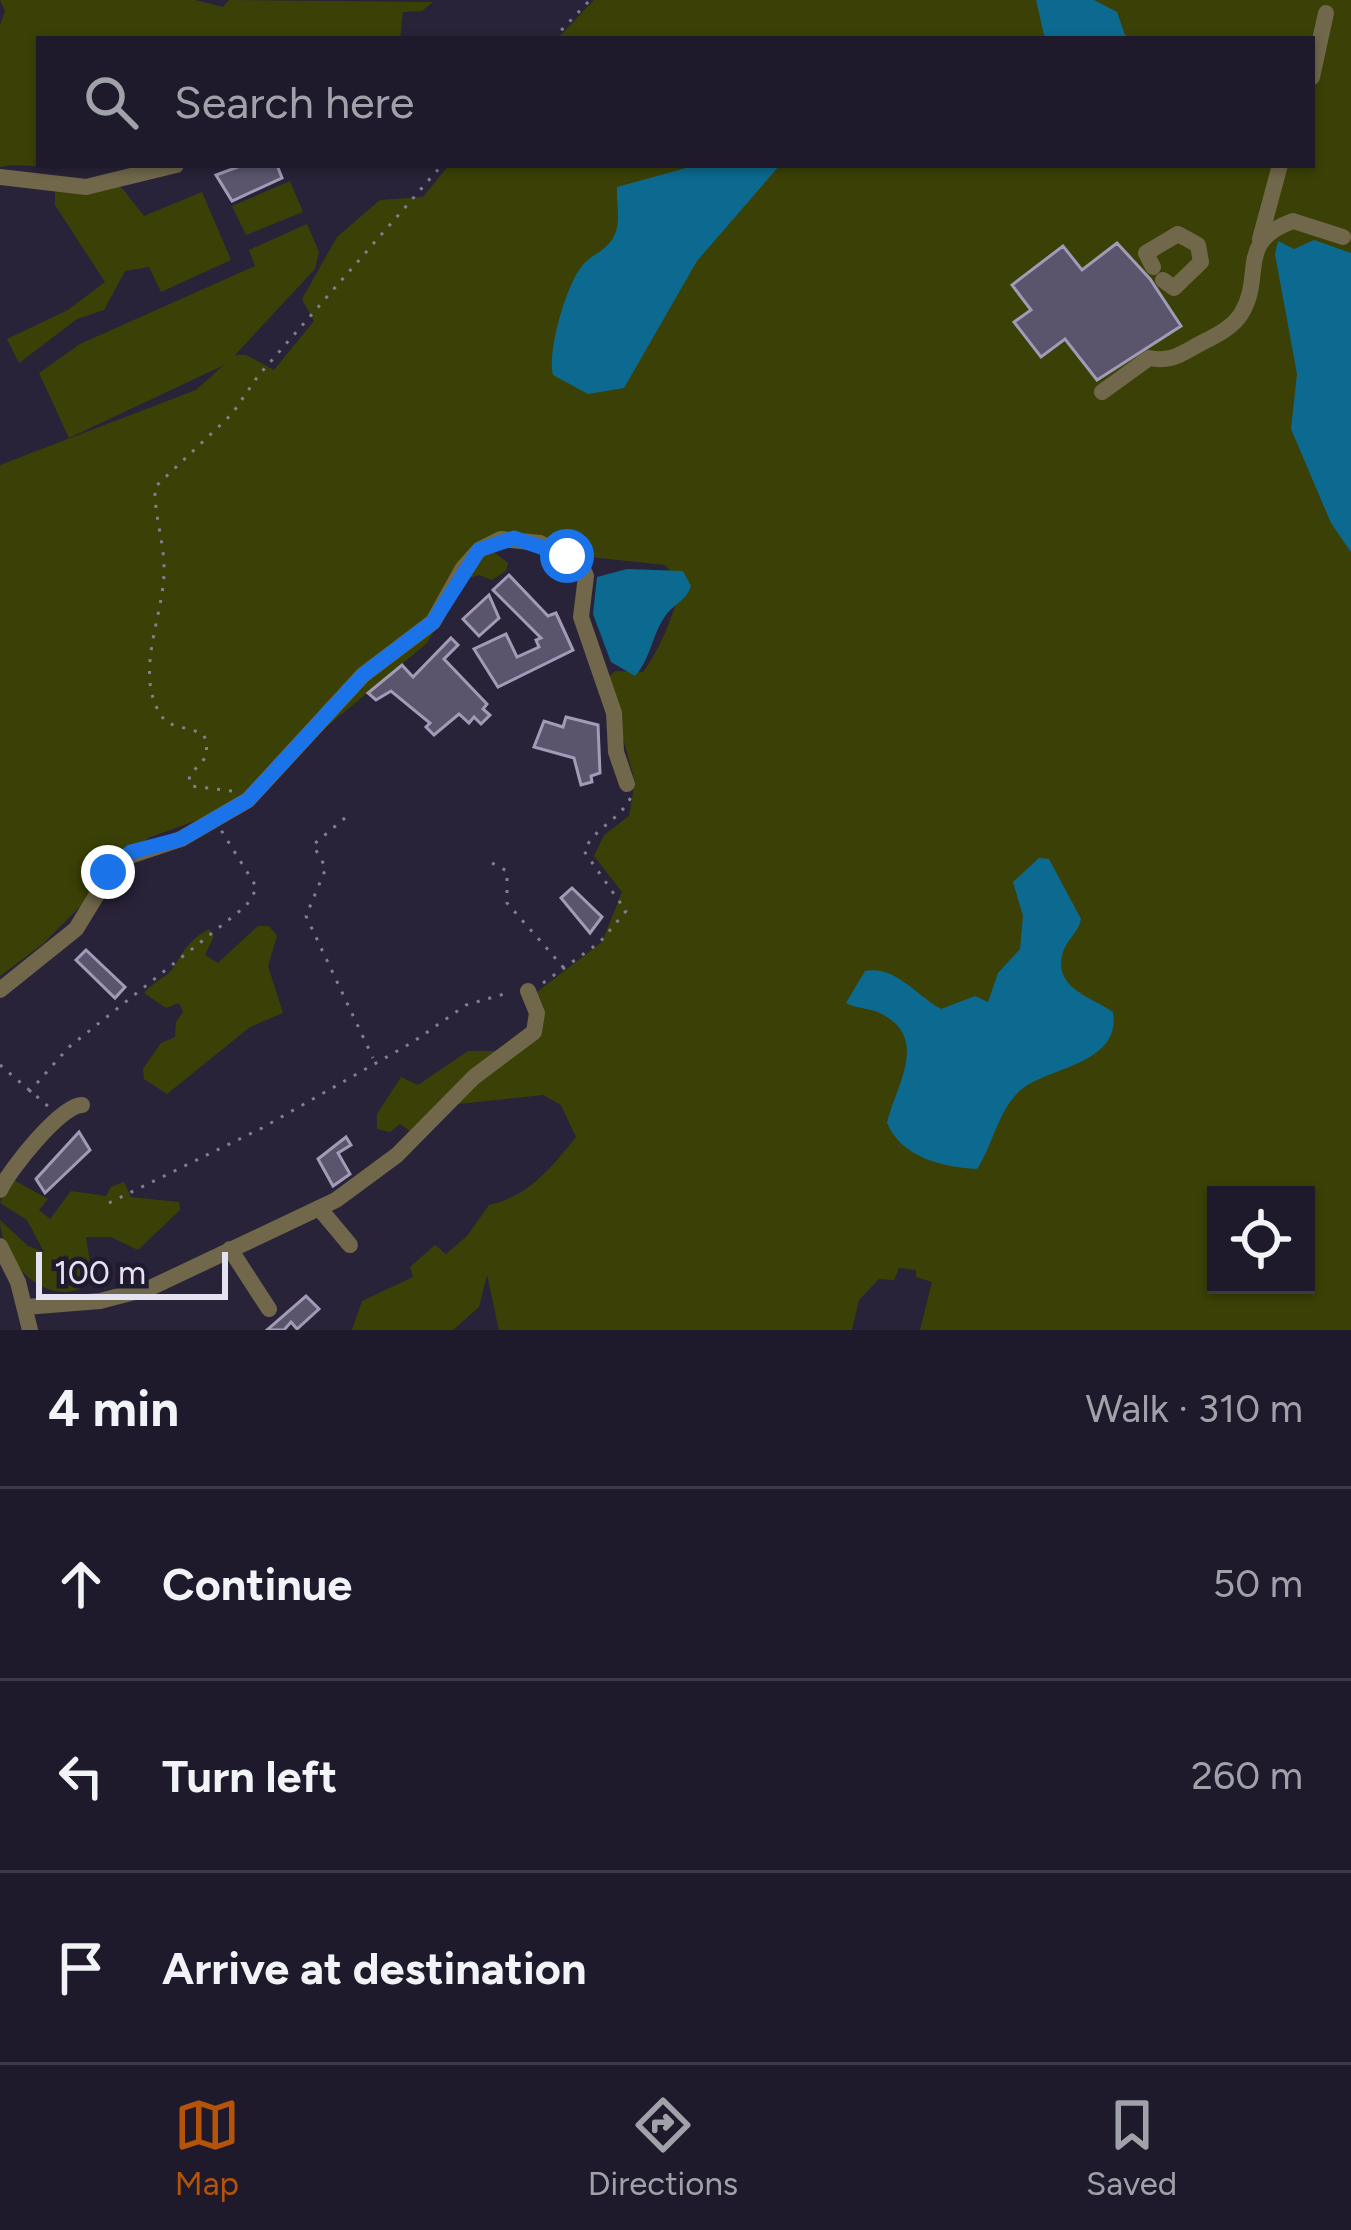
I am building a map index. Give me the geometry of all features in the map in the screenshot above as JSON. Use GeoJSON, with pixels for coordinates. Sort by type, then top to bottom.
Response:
{"type":"FeatureCollection","features":[{"type":"Feature","properties":{"kind":"street"},"geometry":{"type":"LineString","coordinates":[[1315,63],[1326,13]]}},
{"type":"Feature","properties":{"kind":"street"},"geometry":{"type":"LineString","coordinates":[[0,177],[86,187],[164,168]]}},
{"type":"Feature","properties":{"kind":"street"},"geometry":{"type":"LineString","coordinates":[[1102,392],[1150,358],[1165,361],[1234,324],[1244,310],[1279,168]]}},
{"type":"Feature","properties":{"kind":"street"},"geometry":{"type":"LineString","coordinates":[[1260,239],[1293,221],[1342,237]]}},
{"type":"Feature","properties":{"kind":"street"},"geometry":{"type":"LineString","coordinates":[[0,990],[76,929],[118,860],[215,821],[265,784],[363,675],[433,622],[479,550],[514,538],[554,548],[576,560],[586,576],[581,617],[614,713],[616,752],[627,784]]}},
{"type":"Feature","properties":{"kind":"street"},"geometry":{"type":"LineString","coordinates":[[25,1306],[128,1295],[319,1208],[373,1175],[474,1077],[534,1032],[537,1013],[528,991]]}},
{"type":"Feature","properties":{"kind":"street"},"geometry":{"type":"LineString","coordinates":[[0,1190],[59,1116],[72,1105],[82,1105]]}},
{"type":"Feature","properties":{"kind":"street"},"geometry":{"type":"LineString","coordinates":[[319,1208],[350,1245]]}},
{"type":"Feature","properties":{"kind":"street"},"geometry":{"type":"LineString","coordinates":[[0,1246],[30,1330]]}},
{"type":"Feature","properties":{"kind":"street"},"geometry":{"type":"LineString","coordinates":[[230,1250],[269,1309]]}},
{"type":"Feature","properties":{"kind":"path"},"geometry":{"type":"LineString","coordinates":[[556,36],[590,0]]}},
{"type":"Feature","properties":{"kind":"path"},"geometry":{"type":"LineString","coordinates":[[245,784],[221,793],[191,786],[189,776],[206,758],[207,741],[202,733],[167,723],[159,714],[151,636],[165,570],[155,487],[232,414],[258,376],[439,168]]}},
{"type":"Feature","properties":{"kind":"path"},"geometry":{"type":"LineString","coordinates":[[109,1203],[262,1128],[374,1060],[413,1042],[466,1004],[528,991],[601,942],[626,911],[584,851],[592,835],[620,816],[631,796],[627,784]]}},
{"type":"Feature","properties":{"kind":"path"},"geometry":{"type":"LineString","coordinates":[[344,818],[313,845],[326,868],[306,916],[374,1060]]}},
{"type":"Feature","properties":{"kind":"path"},"geometry":{"type":"LineString","coordinates":[[29,1092],[69,1047],[247,906],[257,887],[215,821]]}},
{"type":"Feature","properties":{"kind":"path"},"geometry":{"type":"LineString","coordinates":[[492,863],[507,872],[507,903],[565,969]]}},
{"type":"Feature","properties":{"kind":"path"},"geometry":{"type":"LineString","coordinates":[[0,1065],[59,1116]]}},
{"type":"Feature","properties":{"kind":"green space"},"geometry":{"type":"Polygon","coordinates":[[[0,0],[195,0],[223,7],[229,0],[433,2],[422,11],[403,12],[400,36],[36,36],[36,166],[0,167],[0,25],[5,11],[0,0]]]}},
{"type":"Feature","properties":{"kind":"green space"},"geometry":{"type":"Polygon","coordinates":[[[594,0],[1351,0],[1351,1330],[920,1330],[932,1282],[916,1277],[916,1270],[899,1268],[894,1280],[879,1279],[859,1300],[852,1330],[499,1330],[487,1275],[479,1307],[453,1330],[352,1330],[362,1301],[413,1277],[410,1267],[435,1245],[446,1254],[467,1236],[489,1205],[527,1188],[576,1137],[561,1105],[543,1095],[440,1106],[410,1131],[400,1124],[390,1132],[377,1129],[377,1114],[401,1077],[418,1085],[468,1051],[495,1051],[542,1024],[544,1008],[537,992],[602,942],[622,892],[594,856],[604,835],[629,816],[635,782],[607,679],[615,671],[643,672],[655,653],[679,591],[680,581],[665,565],[590,557],[545,541],[485,545],[508,563],[506,571],[492,580],[479,575],[463,580],[427,643],[228,809],[148,838],[44,943],[0,976],[0,465],[196,390],[224,365],[69,438],[39,373],[80,344],[255,266],[249,250],[307,224],[319,252],[315,269],[235,355],[246,355],[274,370],[314,321],[302,299],[337,237],[380,200],[423,197],[447,168],[1315,168],[1315,36],[560,36],[594,0]]]}},
{"type":"Feature","properties":{"kind":"green space"},"geometry":{"type":"Polygon","coordinates":[[[105,179],[122,188],[144,216],[202,192],[231,260],[161,292],[149,267],[125,271],[104,310],[77,319],[19,363],[7,339],[68,310],[105,282],[55,205],[55,192],[66,180],[105,179]]]}},
{"type":"Feature","properties":{"kind":"green space"},"geometry":{"type":"Polygon","coordinates":[[[290,181],[303,212],[246,235],[232,206],[290,181]]]}},
{"type":"Feature","properties":{"kind":"green space"},"geometry":{"type":"Polygon","coordinates":[[[258,926],[269,926],[277,936],[268,966],[283,1013],[250,1027],[167,1094],[144,1079],[143,1069],[161,1043],[175,1037],[176,1022],[183,1012],[179,1003],[166,1008],[144,993],[209,929],[214,936],[205,955],[218,963],[258,926]]]}},
{"type":"Feature","properties":{"kind":"green space"},"geometry":{"type":"Polygon","coordinates":[[[10,1178],[48,1199],[39,1210],[50,1219],[71,1191],[106,1196],[111,1187],[124,1182],[131,1197],[179,1202],[180,1210],[138,1250],[111,1237],[86,1237],[90,1263],[84,1287],[54,1291],[27,1276],[7,1249],[0,1220],[28,1246],[44,1252],[27,1220],[0,1203],[10,1178]]]}},
{"type":"Feature","properties":{"kind":"water"},"geometry":{"type":"Polygon","coordinates":[[[1036,0],[1094,0],[1117,12],[1127,36],[1044,36],[1036,0]]]}},
{"type":"Feature","properties":{"kind":"water"},"geometry":{"type":"Polygon","coordinates":[[[686,168],[777,168],[697,261],[624,388],[588,394],[553,375],[555,335],[582,266],[608,245],[617,229],[617,187],[686,168]]]}},
{"type":"Feature","properties":{"kind":"water"},"geometry":{"type":"Polygon","coordinates":[[[1314,240],[1351,253],[1351,552],[1331,523],[1291,429],[1297,374],[1275,254],[1278,241],[1294,249],[1314,240]]]}},
{"type":"Feature","properties":{"kind":"water"},"geometry":{"type":"Polygon","coordinates":[[[627,569],[683,571],[691,586],[661,622],[635,676],[611,662],[593,614],[597,577],[627,569]]]}},
{"type":"Feature","properties":{"kind":"water"},"geometry":{"type":"Polygon","coordinates":[[[1039,858],[1049,859],[1081,919],[1063,952],[1063,974],[1076,990],[1113,1012],[1113,1028],[1097,1052],[1017,1094],[977,1169],[925,1158],[903,1145],[887,1123],[906,1061],[903,1033],[875,1011],[846,1003],[865,971],[876,970],[896,977],[941,1009],[975,996],[988,1002],[998,973],[1020,949],[1023,916],[1013,882],[1039,858]]]}},
{"type":"Feature","properties":{"kind":"building"},"geometry":{"type":"Polygon","coordinates":[[[235,168],[278,168],[282,178],[232,201],[216,175],[235,168]]]}},
{"type":"Feature","properties":{"kind":"building"},"geometry":{"type":"Polygon","coordinates":[[[1117,243],[1150,279],[1181,326],[1097,380],[1065,339],[1041,357],[1014,322],[1031,310],[1012,285],[1063,246],[1082,270],[1117,243]]]}},
{"type":"Feature","properties":{"kind":"building"},"geometry":{"type":"Polygon","coordinates":[[[509,575],[548,616],[556,613],[573,650],[498,687],[474,649],[506,634],[517,657],[539,647],[536,640],[541,638],[493,590],[509,575]]]}},
{"type":"Feature","properties":{"kind":"building"},"geometry":{"type":"Polygon","coordinates":[[[489,595],[499,618],[479,636],[463,619],[489,595]]]}},
{"type":"Feature","properties":{"kind":"building"},"geometry":{"type":"Polygon","coordinates":[[[451,638],[458,645],[444,659],[487,704],[483,709],[490,715],[481,724],[474,717],[469,723],[459,714],[434,735],[426,727],[430,723],[391,691],[376,700],[368,693],[402,665],[413,677],[451,638]]]}},
{"type":"Feature","properties":{"kind":"building"},"geometry":{"type":"Polygon","coordinates":[[[566,717],[598,725],[600,773],[591,776],[592,782],[581,785],[574,758],[534,747],[544,721],[563,727],[566,717]]]}},
{"type":"Feature","properties":{"kind":"building"},"geometry":{"type":"Polygon","coordinates":[[[572,888],[602,917],[590,933],[561,898],[572,888]]]}},
{"type":"Feature","properties":{"kind":"building"},"geometry":{"type":"Polygon","coordinates":[[[86,950],[125,987],[115,998],[76,960],[86,950]]]}},
{"type":"Feature","properties":{"kind":"building"},"geometry":{"type":"Polygon","coordinates":[[[79,1132],[90,1150],[45,1193],[36,1179],[79,1132]]]}},
{"type":"Feature","properties":{"kind":"building"},"geometry":{"type":"Polygon","coordinates":[[[346,1137],[351,1145],[338,1153],[350,1174],[333,1186],[318,1159],[346,1137]]]}},
{"type":"Feature","properties":{"kind":"building"},"geometry":{"type":"Polygon","coordinates":[[[306,1296],[319,1309],[297,1329],[291,1322],[284,1330],[267,1330],[306,1296]]]}},
{"type":"Feature","properties":{"kind":"route"},"geometry":{"type":"LineString","coordinates":[[108,872],[131,852],[181,839],[248,800],[363,675],[433,622],[463,568],[479,550],[501,539],[526,538],[567,556]]}}]}
